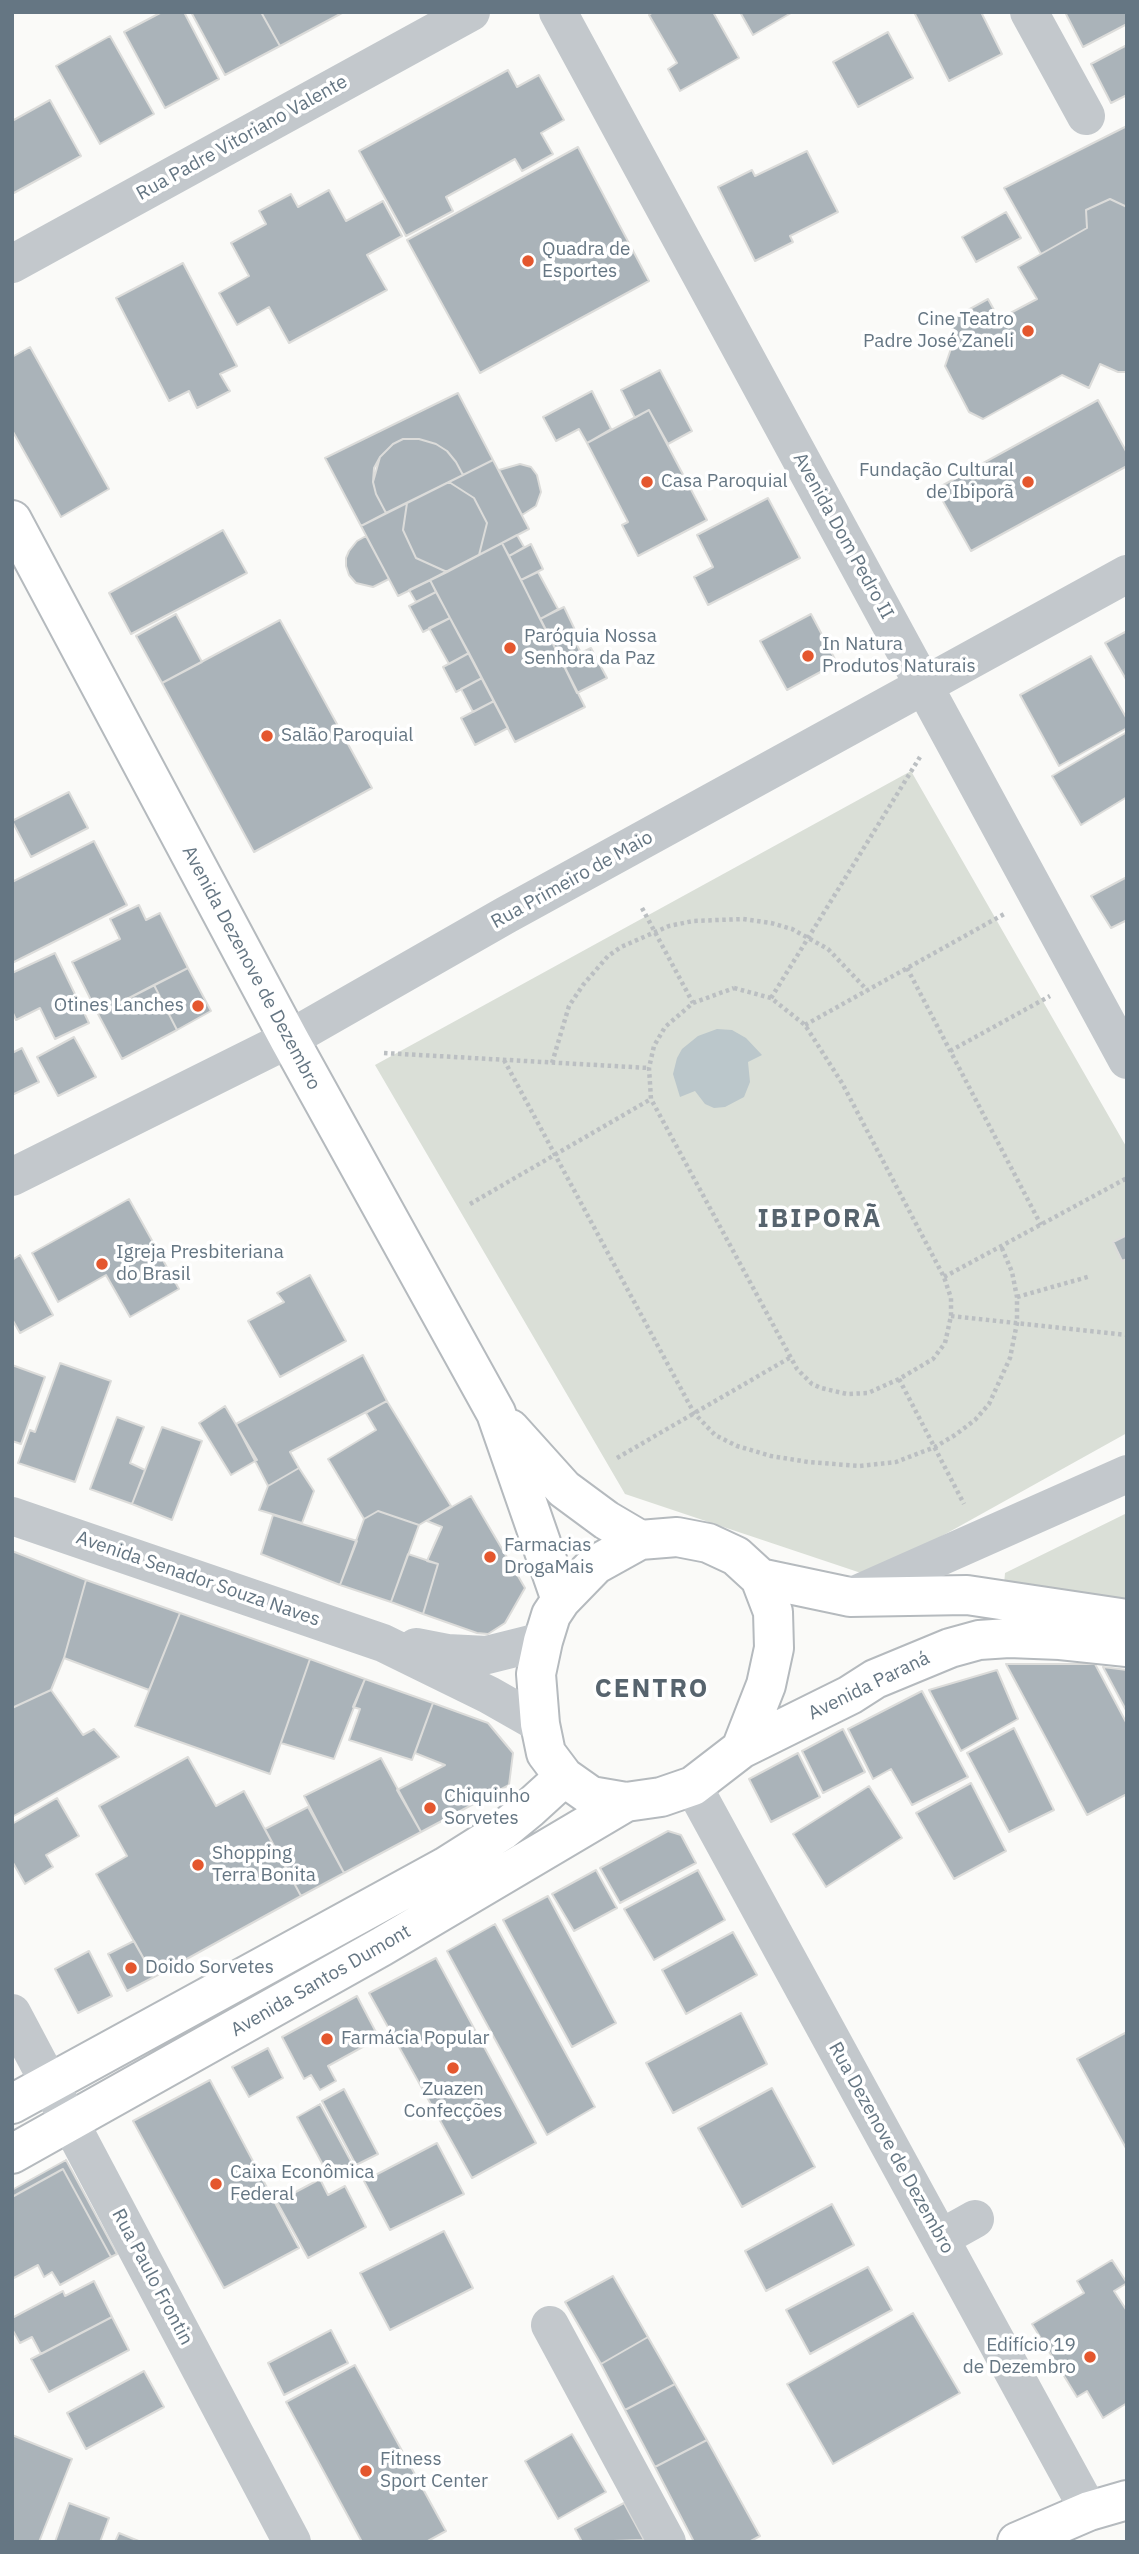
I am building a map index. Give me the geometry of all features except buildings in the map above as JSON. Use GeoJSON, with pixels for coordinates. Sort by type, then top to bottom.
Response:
{"type":"FeatureCollection","features":[{"type":"Feature","properties":{"kind":"main road","name":"Avenida Dezenove de Dezembro"},"geometry":{"type":"LineString","coordinates":[[12,520],[289,1039],[496,1413],[561,1600]]}},
{"type":"Feature","properties":{"kind":"main road","name":"Avenida Dezenove de Dezembro"},"geometry":{"type":"LineString","coordinates":[[496,1413],[564,1489],[595,1513],[639,1540]]}},
{"type":"Feature","properties":{"kind":"main road"},"geometry":{"type":"LineString","coordinates":[[626,1802],[591,1796],[564,1777],[546,1753],[540,1724],[536,1674],[542,1641],[551,1615],[561,1600],[595,1565],[639,1540],[677,1537],[708,1543],[736,1556],[760,1578],[773,1612],[774,1648],[766,1685],[741,1749]]}},
{"type":"Feature","properties":{"kind":"main road"},"geometry":{"type":"LineString","coordinates":[[760,1578],[850,1597],[967,1595],[1127,1619]]}},
{"type":"Feature","properties":{"kind":"main road","name":"Avenida Paraná"},"geometry":{"type":"LineString","coordinates":[[626,1802],[660,1797],[693,1786],[741,1749],[850,1695],[875,1679],[934,1654],[979,1640],[1060,1640],[1127,1647]]}},
{"type":"Feature","properties":{"kind":"main road","name":"Avenida Santos Dumont"},"geometry":{"type":"LineString","coordinates":[[12,2105],[445,1867],[502,1830],[564,1777]]}},
{"type":"Feature","properties":{"kind":"main road","name":"Avenida Santos Dumont"},"geometry":{"type":"LineString","coordinates":[[12,2154],[381,1947],[626,1802]]}},
{"type":"Feature","properties":{"kind":"main road"},"geometry":{"type":"LineString","coordinates":[[1017,2542],[1089,2511],[1127,2500]]}},
{"type":"Feature","properties":{"kind":"street","name":"Rua Padre Vitoriano Valente"},"geometry":{"type":"LineString","coordinates":[[12,264],[471,12]]}},
{"type":"Feature","properties":{"kind":"street","name":"Avenida Dom Pedro II"},"geometry":{"type":"LineString","coordinates":[[558,12],[924,686],[1113,1006],[1127,1060]]}},
{"type":"Feature","properties":{"kind":"street"},"geometry":{"type":"LineString","coordinates":[[1030,12],[1086,116]]}},
{"type":"Feature","properties":{"kind":"street","name":"Rua Primeiro de Maio"},"geometry":{"type":"LineString","coordinates":[[12,1177],[289,1039],[506,915],[1127,574]]}},
{"type":"Feature","properties":{"kind":"street"},"geometry":{"type":"LineString","coordinates":[[850,1597],[1127,1474]]}},
{"type":"Feature","properties":{"kind":"street","name":"Avenida Senador Souza Naves"},"geometry":{"type":"LineString","coordinates":[[12,1516],[383,1643]]}},
{"type":"Feature","properties":{"kind":"street"},"geometry":{"type":"LineString","coordinates":[[383,1643],[487,1656],[542,1641]]}},
{"type":"Feature","properties":{"kind":"street"},"geometry":{"type":"LineString","coordinates":[[383,1643],[489,1695],[540,1724]]}},
{"type":"Feature","properties":{"kind":"street","name":"Rua Dezenove de Dezembro"},"geometry":{"type":"LineString","coordinates":[[693,1786],[1089,2511]]}},
{"type":"Feature","properties":{"kind":"street","name":"Rua Paulo Frontin"},"geometry":{"type":"LineString","coordinates":[[12,2013],[292,2542]]}},
{"type":"Feature","properties":{"kind":"street"},"geometry":{"type":"LineString","coordinates":[[941,2238],[975,2219]]}},
{"type":"Feature","properties":{"kind":"street"},"geometry":{"type":"LineString","coordinates":[[550,2325],[667,2542]]}},
{"type":"Feature","properties":{"kind":"path"},"geometry":{"type":"LineString","coordinates":[[771,998],[926,747]]}},
{"type":"Feature","properties":{"kind":"path"},"geometry":{"type":"LineString","coordinates":[[642,908],[693,1003]]}},
{"type":"Feature","properties":{"kind":"path"},"geometry":{"type":"LineString","coordinates":[[805,1025],[1013,908]]}},
{"type":"Feature","properties":{"kind":"path"},"geometry":{"type":"LineString","coordinates":[[552,1063],[565,1015],[583,985],[608,956],[654,931],[693,921],[743,919],[771,923],[809,937],[840,960],[867,990]]}},
{"type":"Feature","properties":{"kind":"path"},"geometry":{"type":"LineString","coordinates":[[907,968],[1041,1225]]}},
{"type":"Feature","properties":{"kind":"path"},"geometry":{"type":"LineString","coordinates":[[734,988],[771,998],[805,1025],[842,1083],[944,1277],[951,1298],[951,1316],[945,1343],[933,1359],[899,1379],[868,1392],[847,1394],[812,1384],[797,1369],[668,1135],[651,1099],[649,1068],[654,1046],[665,1027],[693,1003],[734,988]]}},
{"type":"Feature","properties":{"kind":"path"},"geometry":{"type":"LineString","coordinates":[[950,1051],[1059,991]]}},
{"type":"Feature","properties":{"kind":"path"},"geometry":{"type":"LineString","coordinates":[[384,1053],[649,1068]]}},
{"type":"Feature","properties":{"kind":"path"},"geometry":{"type":"LineString","coordinates":[[504,1060],[694,1413],[715,1435],[737,1446],[808,1462],[860,1466],[897,1462],[935,1447],[975,1420],[989,1404],[1010,1358],[1017,1323],[1017,1297],[1012,1272],[1001,1246]]}},
{"type":"Feature","properties":{"kind":"path"},"geometry":{"type":"LineString","coordinates":[[470,1203],[651,1099]]}},
{"type":"Feature","properties":{"kind":"path"},"geometry":{"type":"LineString","coordinates":[[944,1277],[1127,1178]]}},
{"type":"Feature","properties":{"kind":"path"},"geometry":{"type":"LineString","coordinates":[[1017,1297],[1091,1276]]}},
{"type":"Feature","properties":{"kind":"path"},"geometry":{"type":"LineString","coordinates":[[951,1316],[1127,1335]]}},
{"type":"Feature","properties":{"kind":"path"},"geometry":{"type":"LineString","coordinates":[[617,1458],[791,1357]]}},
{"type":"Feature","properties":{"kind":"path"},"geometry":{"type":"LineString","coordinates":[[899,1379],[967,1508]]}},
{"type":"Feature","properties":{"kind":"shaded area"},"geometry":{"type":"Polygon","coordinates":[[[911,771],[1127,1148],[1127,1433],[870,1576],[625,1494],[375,1065],[911,771]]]}},
{"type":"Feature","properties":{"kind":"shaded area"},"geometry":{"type":"Polygon","coordinates":[[[717,1029],[732,1030],[746,1038],[762,1055],[748,1062],[750,1082],[744,1097],[725,1107],[714,1108],[705,1104],[695,1091],[680,1097],[673,1074],[682,1049],[698,1036],[717,1029]]]}},
{"type":"Feature","properties":{"kind":"shaded area"},"geometry":{"type":"Polygon","coordinates":[[[1127,1513],[1127,1604],[1004,1585],[1005,1573],[1127,1513]]]}},
{"type":"Feature","properties":{"kind":"place","name":"Quadra de Esportes"},"geometry":{"type":"Point","coordinates":[528,261]}},
{"type":"Feature","properties":{"kind":"place","name":"Cine Teatro Padre José Zaneli"},"geometry":{"type":"Point","coordinates":[1028,331]}},
{"type":"Feature","properties":{"kind":"place","name":"Casa Paroquial"},"geometry":{"type":"Point","coordinates":[647,482]}},
{"type":"Feature","properties":{"kind":"place","name":"Fundação Cultural de Ibiporã"},"geometry":{"type":"Point","coordinates":[1028,482]}},
{"type":"Feature","properties":{"kind":"place","name":"Paróquia Nossa Senhora da Paz"},"geometry":{"type":"Point","coordinates":[510,648]}},
{"type":"Feature","properties":{"kind":"place","name":"In Natura Produtos Naturais"},"geometry":{"type":"Point","coordinates":[808,656]}},
{"type":"Feature","properties":{"kind":"place","name":"Salão Paroquial"},"geometry":{"type":"Point","coordinates":[267,736]}},
{"type":"Feature","properties":{"kind":"place","name":"Otines Lanches"},"geometry":{"type":"Point","coordinates":[198,1006]}},
{"type":"Feature","properties":{"kind":"place","name":"Igreja Presbiteriana do Brasil"},"geometry":{"type":"Point","coordinates":[102,1264]}},
{"type":"Feature","properties":{"kind":"place","name":"Farmacias DrogaMais"},"geometry":{"type":"Point","coordinates":[490,1557]}},
{"type":"Feature","properties":{"kind":"place","name":"Chiquinho Sorvetes"},"geometry":{"type":"Point","coordinates":[430,1808]}},
{"type":"Feature","properties":{"kind":"place","name":"Shopping Terra Bonita"},"geometry":{"type":"Point","coordinates":[198,1865]}},
{"type":"Feature","properties":{"kind":"place","name":"Doido Sorvetes"},"geometry":{"type":"Point","coordinates":[131,1968]}},
{"type":"Feature","properties":{"kind":"place","name":"Farmácia Popular"},"geometry":{"type":"Point","coordinates":[327,2039]}},
{"type":"Feature","properties":{"kind":"place","name":"Zuazen Confecções"},"geometry":{"type":"Point","coordinates":[453,2068]}},
{"type":"Feature","properties":{"kind":"place","name":"Caixa Econômica Federal"},"geometry":{"type":"Point","coordinates":[216,2184]}},
{"type":"Feature","properties":{"kind":"place","name":"Edifício 19 de Dezembro"},"geometry":{"type":"Point","coordinates":[1090,2357]}},
{"type":"Feature","properties":{"kind":"place","name":"Fitness Sport Center"},"geometry":{"type":"Point","coordinates":[366,2471]}},
{"type":"Feature","properties":{"kind":"district","name":"IBIPORÃ"},"geometry":{"type":"Point","coordinates":[820,1219]}},
{"type":"Feature","properties":{"kind":"district","name":"CENTRO"},"geometry":{"type":"Point","coordinates":[652,1689]}}]}
